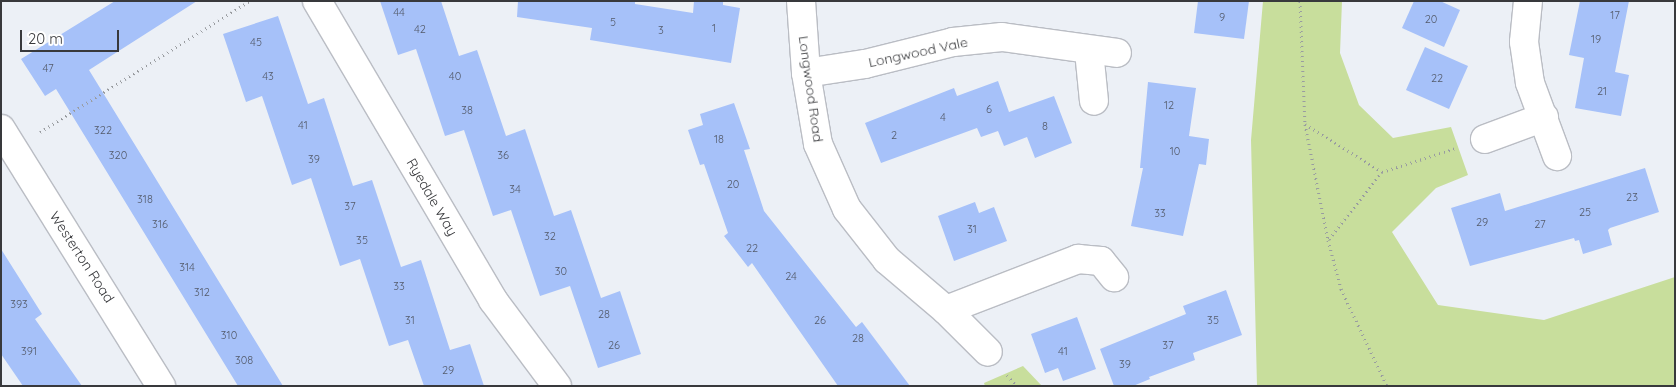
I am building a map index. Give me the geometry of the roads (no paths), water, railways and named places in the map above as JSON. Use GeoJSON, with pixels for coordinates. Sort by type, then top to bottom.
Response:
{"type":"FeatureCollection","features":[{"type":"Feature","properties":{"kind":"street","name":"Ryedale Way"},"geometry":{"type":"LineString","coordinates":[[317,1],[492,300],[557,386]]}},
{"type":"Feature","properties":{"kind":"street","name":"Longwood Road"},"geometry":{"type":"LineString","coordinates":[[802,1],[806,73],[818,144],[847,209],[887,260],[946,310],[988,352]]}},
{"type":"Feature","properties":{"kind":"street"},"geometry":{"type":"LineString","coordinates":[[1528,1],[1524,42],[1530,83],[1557,156]]}},
{"type":"Feature","properties":{"kind":"street","name":"Longwood Vale"},"geometry":{"type":"LineString","coordinates":[[806,73],[865,64],[953,42],[1002,37],[1043,41],[1090,51],[1117,53]]}},
{"type":"Feature","properties":{"kind":"street"},"geometry":{"type":"LineString","coordinates":[[1090,51],[1094,101]]}},
{"type":"Feature","properties":{"kind":"street"},"geometry":{"type":"LineString","coordinates":[[1485,139],[1544,117]]}},
{"type":"Feature","properties":{"kind":"street","name":"Westerton Road"},"geometry":{"type":"LineString","coordinates":[[7,139],[161,386]]}},
{"type":"Feature","properties":{"kind":"street"},"geometry":{"type":"LineString","coordinates":[[946,310],[1078,259],[1101,261],[1114,277]]}}]}
